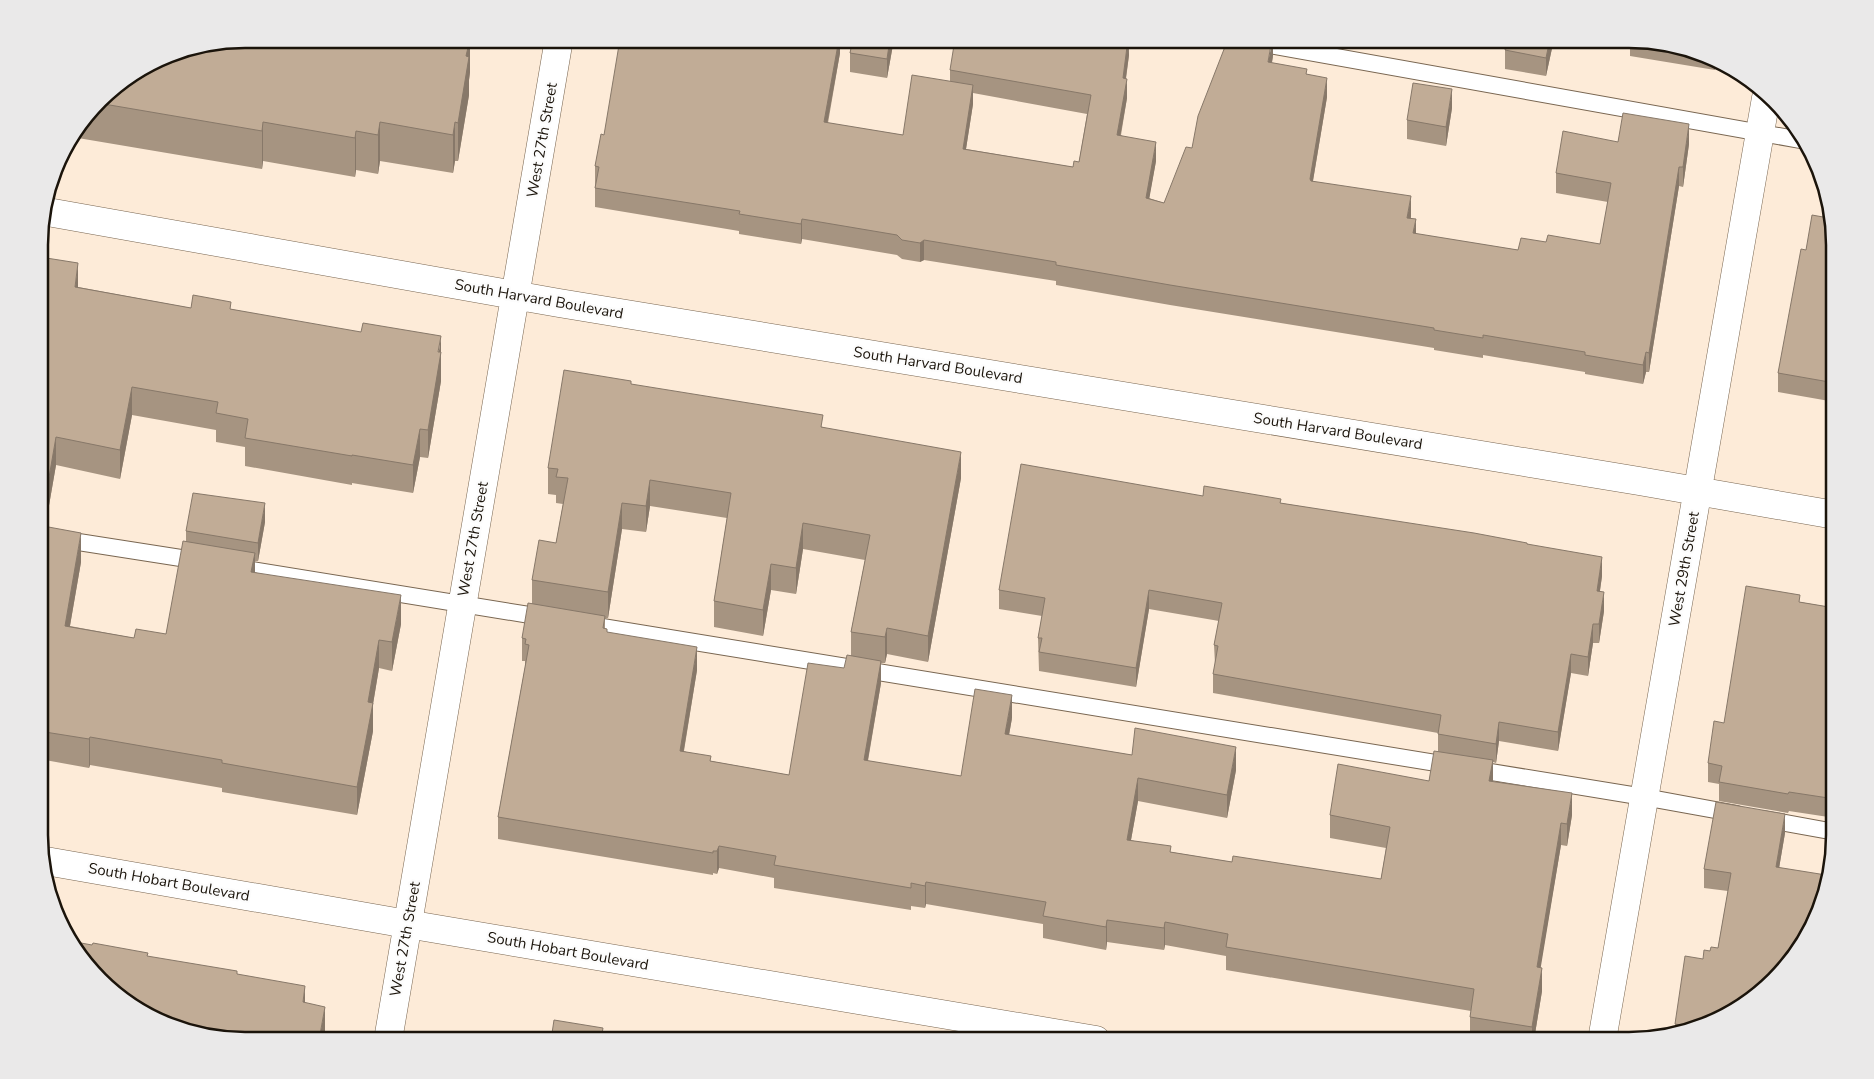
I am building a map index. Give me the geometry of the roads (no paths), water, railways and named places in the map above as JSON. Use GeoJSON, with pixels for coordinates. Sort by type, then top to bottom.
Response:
{"type":"FeatureCollection","features":[{"type":"Feature","properties":{"kind":"street","name":"West 27th Street"},"geometry":{"type":"LineString","coordinates":[[389,1032],[557,48]]}},
{"type":"Feature","properties":{"kind":"street","name":"West 29th Street"},"geometry":{"type":"LineString","coordinates":[[1603,1032],[1765,102]]}},
{"type":"Feature","properties":{"kind":"street","name":"South Harvard Boulevard"},"geometry":{"type":"LineString","coordinates":[[50,212],[515,295],[1697,490],[1826,513]]}},
{"type":"Feature","properties":{"kind":"street","name":"South Hobart Boulevard"},"geometry":{"type":"LineString","coordinates":[[49,862],[1048,1032]]}},
{"type":"Feature","properties":{"kind":"lane"},"geometry":{"type":"LineString","coordinates":[[1283,48],[1796,139]]}},
{"type":"Feature","properties":{"kind":"lane"},"geometry":{"type":"LineString","coordinates":[[48,537],[1644,797],[1826,830]]}}]}
